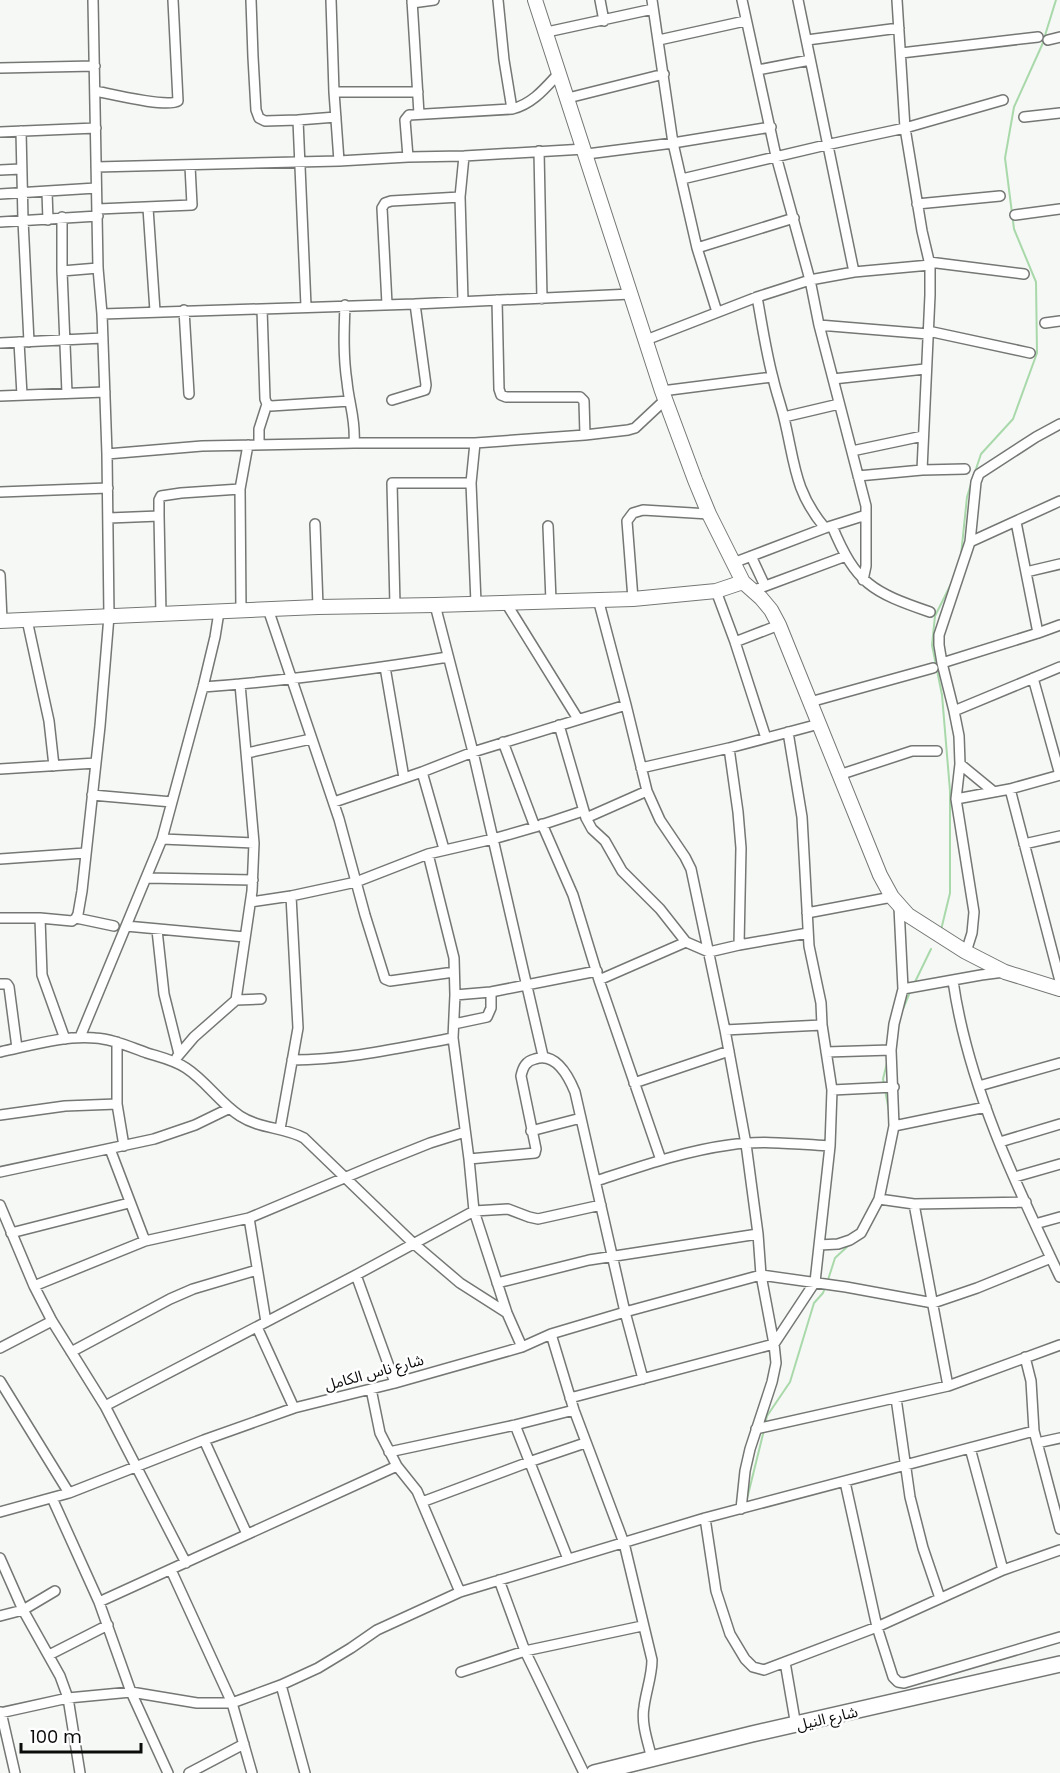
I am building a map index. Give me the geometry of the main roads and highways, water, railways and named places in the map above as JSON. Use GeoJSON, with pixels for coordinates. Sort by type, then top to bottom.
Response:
{"type":"FeatureCollection","features":[{"type":"Feature","properties":{"kind":"main road","name":"شارع النيل"},"geometry":{"type":"LineString","coordinates":[[594,1773],[1060,1664]]}},
{"type":"Feature","properties":{"kind":"main road","name":"شارع النيل"},"geometry":{"type":"LineString","coordinates":[[631,1773],[1060,1673]]}},
{"type":"Feature","properties":{"kind":"waterway"},"geometry":{"type":"LineString","coordinates":[[975,472],[981,454],[1013,419],[1037,353],[1036,282],[1014,229],[1005,158],[1014,107],[1042,45],[1056,0]]}},
{"type":"Feature","properties":{"kind":"waterway"},"geometry":{"type":"LineString","coordinates":[[961,555],[967,497],[971,484]]}},
{"type":"Feature","properties":{"kind":"waterway"},"geometry":{"type":"LineString","coordinates":[[941,930],[950,893],[950,791],[942,695],[932,645],[935,616],[953,580]]}},
{"type":"Feature","properties":{"kind":"waterway"},"geometry":{"type":"LineString","coordinates":[[914,984],[931,949]]}},
{"type":"Feature","properties":{"kind":"waterway"},"geometry":{"type":"LineString","coordinates":[[903,1009],[910,992]]}},
{"type":"Feature","properties":{"kind":"waterway"},"geometry":{"type":"LineString","coordinates":[[884,1084],[887,1063]]}},
{"type":"Feature","properties":{"kind":"waterway"},"geometry":{"type":"LineString","coordinates":[[885,1090],[889,1111]]}},
{"type":"Feature","properties":{"kind":"waterway"},"geometry":{"type":"LineString","coordinates":[[827,1283],[835,1258],[849,1245]]}},
{"type":"Feature","properties":{"kind":"waterway"},"geometry":{"type":"LineString","coordinates":[[765,1424],[767,1416],[790,1382],[814,1303],[825,1288]]}},
{"type":"Feature","properties":{"kind":"waterway"},"geometry":{"type":"LineString","coordinates":[[746,1503],[764,1430]]}}]}
